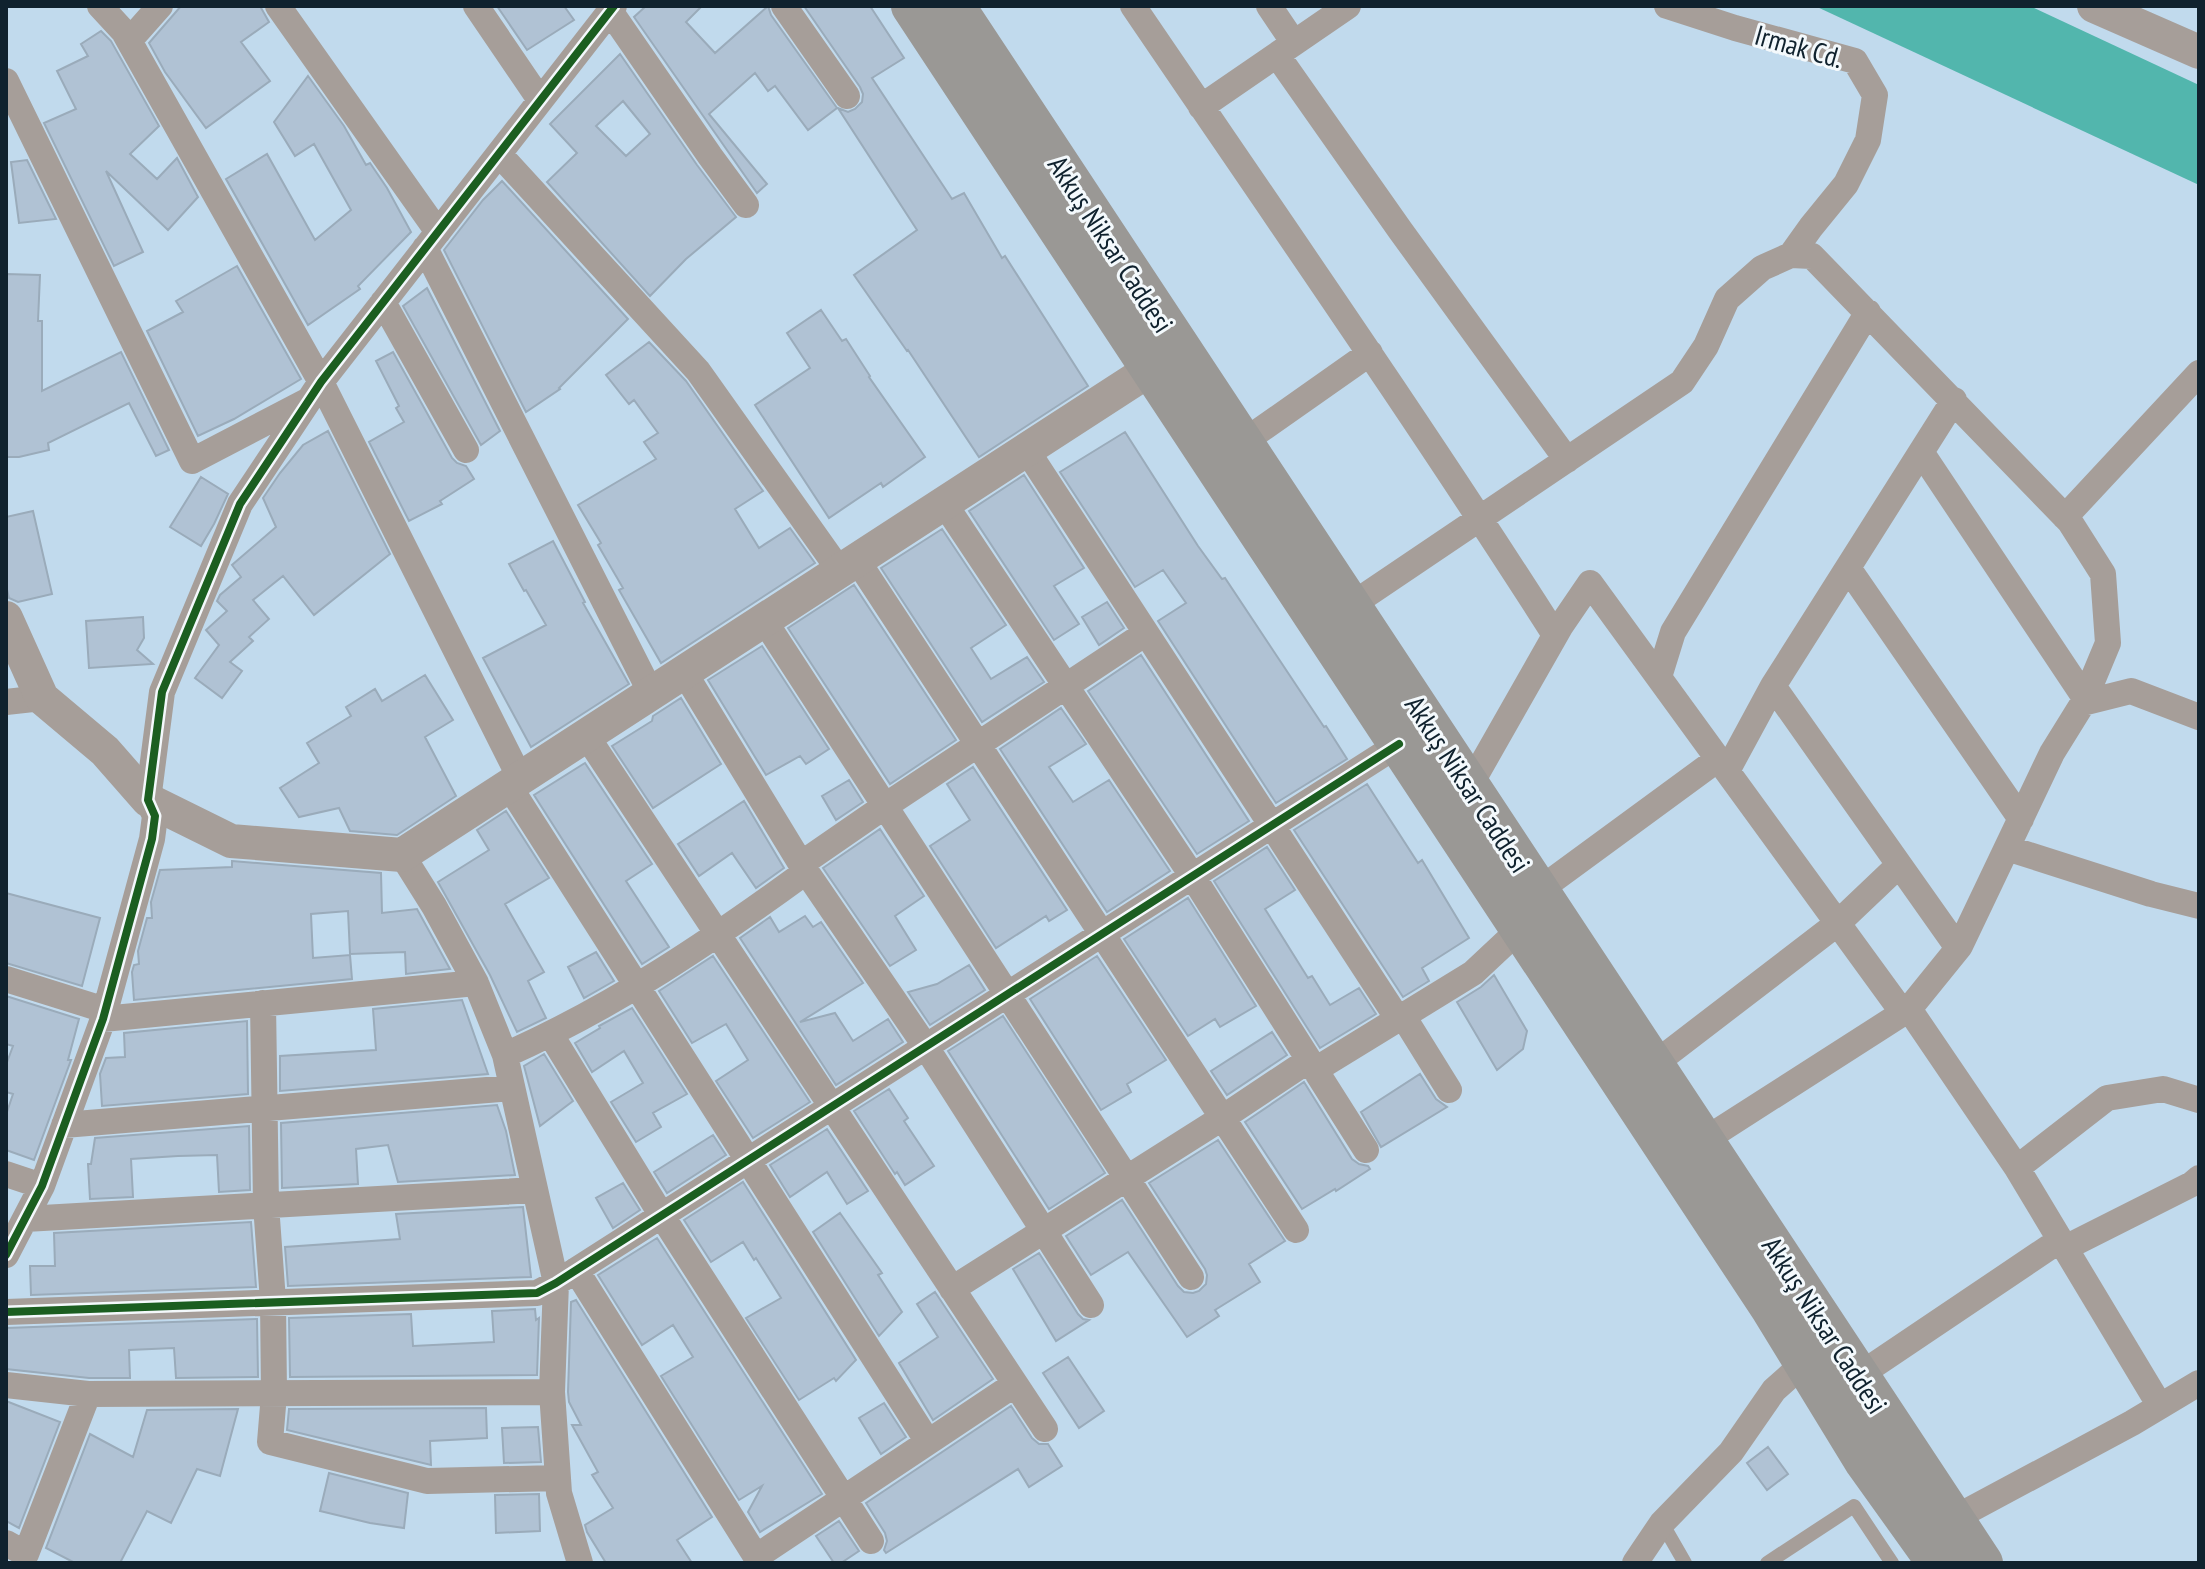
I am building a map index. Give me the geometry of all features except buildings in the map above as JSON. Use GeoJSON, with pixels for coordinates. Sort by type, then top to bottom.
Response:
{"type":"FeatureCollection","features":[{"type":"Feature","properties":{"kind":"main road","name":"Akkuş Niksar Caddesi"},"geometry":{"type":"LineString","coordinates":[[912,6],[1520,929],[1953,1519],[1982,1563]]}},
{"type":"Feature","properties":{"kind":"main road","name":"Akkuş Niksar Caddesi"},"geometry":{"type":"LineString","coordinates":[[954,6],[1703,1141],[1835,1362],[1865,1461],[1938,1563]]}},
{"type":"Feature","properties":{"kind":"street"},"geometry":{"type":"LineString","coordinates":[[100,6],[129,41],[315,390],[514,782],[637,987],[928,1442]]}},
{"type":"Feature","properties":{"kind":"street"},"geometry":{"type":"LineString","coordinates":[[129,41],[160,6]]}},
{"type":"Feature","properties":{"kind":"street"},"geometry":{"type":"LineString","coordinates":[[278,6],[431,240],[651,693]]}},
{"type":"Feature","properties":{"kind":"street"},"geometry":{"type":"LineString","coordinates":[[476,6],[540,100]]}},
{"type":"Feature","properties":{"kind":"street"},"geometry":{"type":"LineString","coordinates":[[784,6],[847,96]]}},
{"type":"Feature","properties":{"kind":"street"},"geometry":{"type":"LineString","coordinates":[[1133,6],[1370,353],[1555,635]]}},
{"type":"Feature","properties":{"kind":"street"},"geometry":{"type":"LineString","coordinates":[[1269,6],[1285,49],[1400,230],[1567,460]]}},
{"type":"Feature","properties":{"kind":"street"},"geometry":{"type":"LineString","coordinates":[[1201,107],[1348,6]]}},
{"type":"Feature","properties":{"kind":"street","name":"Irmak Cd."},"geometry":{"type":"LineString","coordinates":[[1667,6],[1855,61],[1875,95],[1868,140],[1846,184],[1791,255]]}},
{"type":"Feature","properties":{"kind":"street"},"geometry":{"type":"LineString","coordinates":[[2094,6],[2199,52]]}},
{"type":"Feature","properties":{"kind":"street"},"geometry":{"type":"LineString","coordinates":[[148,800],[162,692],[240,504],[315,390],[612,8],[746,205]]}},
{"type":"Feature","properties":{"kind":"street"},"geometry":{"type":"LineString","coordinates":[[6,81],[192,461],[315,390]]}},
{"type":"Feature","properties":{"kind":"street"},"geometry":{"type":"LineString","coordinates":[[499,154],[698,371],[848,565],[977,744],[1296,1230]]}},
{"type":"Feature","properties":{"kind":"street"},"geometry":{"type":"LineString","coordinates":[[1350,606],[1682,382],[1706,346],[1727,299],[1762,268],[1791,255],[1812,256],[1868,312],[2065,517],[2103,574],[2108,643],[2084,700],[2052,753],[1958,948],[1906,1011],[1703,1141]]}},
{"type":"Feature","properties":{"kind":"street"},"geometry":{"type":"LineString","coordinates":[[383,302],[466,450]]}},
{"type":"Feature","properties":{"kind":"street"},"geometry":{"type":"LineString","coordinates":[[1659,677],[1673,632],[1868,312]]}},
{"type":"Feature","properties":{"kind":"street"},"geometry":{"type":"LineString","coordinates":[[1242,443],[1370,353]]}},
{"type":"Feature","properties":{"kind":"street"},"geometry":{"type":"LineString","coordinates":[[148,800],[231,841],[402,855],[1151,369]]}},
{"type":"Feature","properties":{"kind":"street"},"geometry":{"type":"LineString","coordinates":[[2065,517],[2199,373]]}},
{"type":"Feature","properties":{"kind":"street"},"geometry":{"type":"LineString","coordinates":[[1538,891],[1722,765],[1954,400]]}},
{"type":"Feature","properties":{"kind":"street"},"geometry":{"type":"LineString","coordinates":[[1026,449],[1449,1090]]}},
{"type":"Feature","properties":{"kind":"street"},"geometry":{"type":"LineString","coordinates":[[1921,452],[2084,700]]}},
{"type":"Feature","properties":{"kind":"street"},"geometry":{"type":"LineString","coordinates":[[944,503],[1193,877],[1366,1150]]}},
{"type":"Feature","properties":{"kind":"street"},"geometry":{"type":"LineString","coordinates":[[1848,568],[2021,819]]}},
{"type":"Feature","properties":{"kind":"street"},"geometry":{"type":"LineString","coordinates":[[1469,787],[1555,635],[1590,583],[1838,923],[1906,1011],[2017,1168],[2160,1406]]}},
{"type":"Feature","properties":{"kind":"street"},"geometry":{"type":"LineString","coordinates":[[6,618],[42,698],[105,751],[148,800],[155,816],[152,839],[104,1015],[42,1186],[6,1255]]}},
{"type":"Feature","properties":{"kind":"street"},"geometry":{"type":"LineString","coordinates":[[764,620],[1191,1277]]}},
{"type":"Feature","properties":{"kind":"street"},"geometry":{"type":"LineString","coordinates":[[505,1055],[551,1035],[637,987],[719,935],[885,806],[1146,633]]}},
{"type":"Feature","properties":{"kind":"street"},"geometry":{"type":"LineString","coordinates":[[684,672],[804,868],[926,1047],[1091,1305]]}},
{"type":"Feature","properties":{"kind":"street"},"geometry":{"type":"LineString","coordinates":[[1773,686],[1958,948]]}},
{"type":"Feature","properties":{"kind":"street"},"geometry":{"type":"LineString","coordinates":[[2084,700],[2131,691],[2199,717]]}},
{"type":"Feature","properties":{"kind":"street"},"geometry":{"type":"LineString","coordinates":[[6,702],[42,698]]}},
{"type":"Feature","properties":{"kind":"street"},"geometry":{"type":"LineString","coordinates":[[586,735],[1045,1429]]}},
{"type":"Feature","properties":{"kind":"street"},"geometry":{"type":"LineString","coordinates":[[6,1312],[537,1293],[1399,744]]}},
{"type":"Feature","properties":{"kind":"street"},"geometry":{"type":"LineString","coordinates":[[2007,848],[2199,906]]}},
{"type":"Feature","properties":{"kind":"street"},"geometry":{"type":"LineString","coordinates":[[402,855],[476,983],[505,1055],[535,1190],[566,1277],[758,1560],[843,1498],[1015,1384]]}},
{"type":"Feature","properties":{"kind":"street"},"geometry":{"type":"LineString","coordinates":[[1653,1065],[1838,923],[1899,865]]}},
{"type":"Feature","properties":{"kind":"street"},"geometry":{"type":"LineString","coordinates":[[952,1289],[1222,1118],[1401,1018],[1473,973],[1520,929]]}},
{"type":"Feature","properties":{"kind":"street"},"geometry":{"type":"LineString","coordinates":[[6,979],[104,1015],[476,983]]}},
{"type":"Feature","properties":{"kind":"street"},"geometry":{"type":"LineString","coordinates":[[263,1003],[266,1205],[273,1301],[274,1394],[270,1442],[427,1481],[558,1478]]}},
{"type":"Feature","properties":{"kind":"street"},"geometry":{"type":"LineString","coordinates":[[551,1035],[662,1216],[871,1541]]}},
{"type":"Feature","properties":{"kind":"street"},"geometry":{"type":"LineString","coordinates":[[64,1125],[512,1088]]}},
{"type":"Feature","properties":{"kind":"street"},"geometry":{"type":"LineString","coordinates":[[2017,1168],[2107,1098],[2163,1089],[2199,1100]]}},
{"type":"Feature","properties":{"kind":"street"},"geometry":{"type":"LineString","coordinates":[[6,1174],[42,1186]]}},
{"type":"Feature","properties":{"kind":"street"},"geometry":{"type":"LineString","coordinates":[[1635,1563],[1662,1523],[1731,1452],[1774,1390],[1793,1373],[1835,1362],[2063,1244],[2199,1178]]}},
{"type":"Feature","properties":{"kind":"street"},"geometry":{"type":"LineString","coordinates":[[25,1219],[535,1190]]}},
{"type":"Feature","properties":{"kind":"street"},"geometry":{"type":"LineString","coordinates":[[566,1277],[552,1392],[559,1493],[580,1563]]}},
{"type":"Feature","properties":{"kind":"street"},"geometry":{"type":"LineString","coordinates":[[1953,1519],[2199,1383]]}},
{"type":"Feature","properties":{"kind":"street"},"geometry":{"type":"LineString","coordinates":[[6,1385],[88,1394],[552,1392]]}},
{"type":"Feature","properties":{"kind":"street"},"geometry":{"type":"LineString","coordinates":[[6,1543],[26,1554],[88,1394]]}},
{"type":"Feature","properties":{"kind":"lane"},"geometry":{"type":"LineString","coordinates":[[1767,1563],[1854,1506],[1892,1563]]}},
{"type":"Feature","properties":{"kind":"lane"},"geometry":{"type":"LineString","coordinates":[[1662,1523],[1685,1563]]}},
{"type":"Feature","properties":{"kind":"shaded area"},"geometry":{"type":"Polygon","coordinates":[[[1815,6],[2030,6],[2199,85],[2199,185],[1815,6]]]}},
{"type":"Feature","properties":{"kind":"cycle path"},"geometry":{"type":"LineString","coordinates":[[6,1255],[42,1186],[103,1019],[152,839],[155,816],[148,800],[162,692],[240,504],[321,382],[614,6]]}},
{"type":"Feature","properties":{"kind":"cycle path"},"geometry":{"type":"LineString","coordinates":[[6,1312],[537,1293],[1399,744]]}}]}
